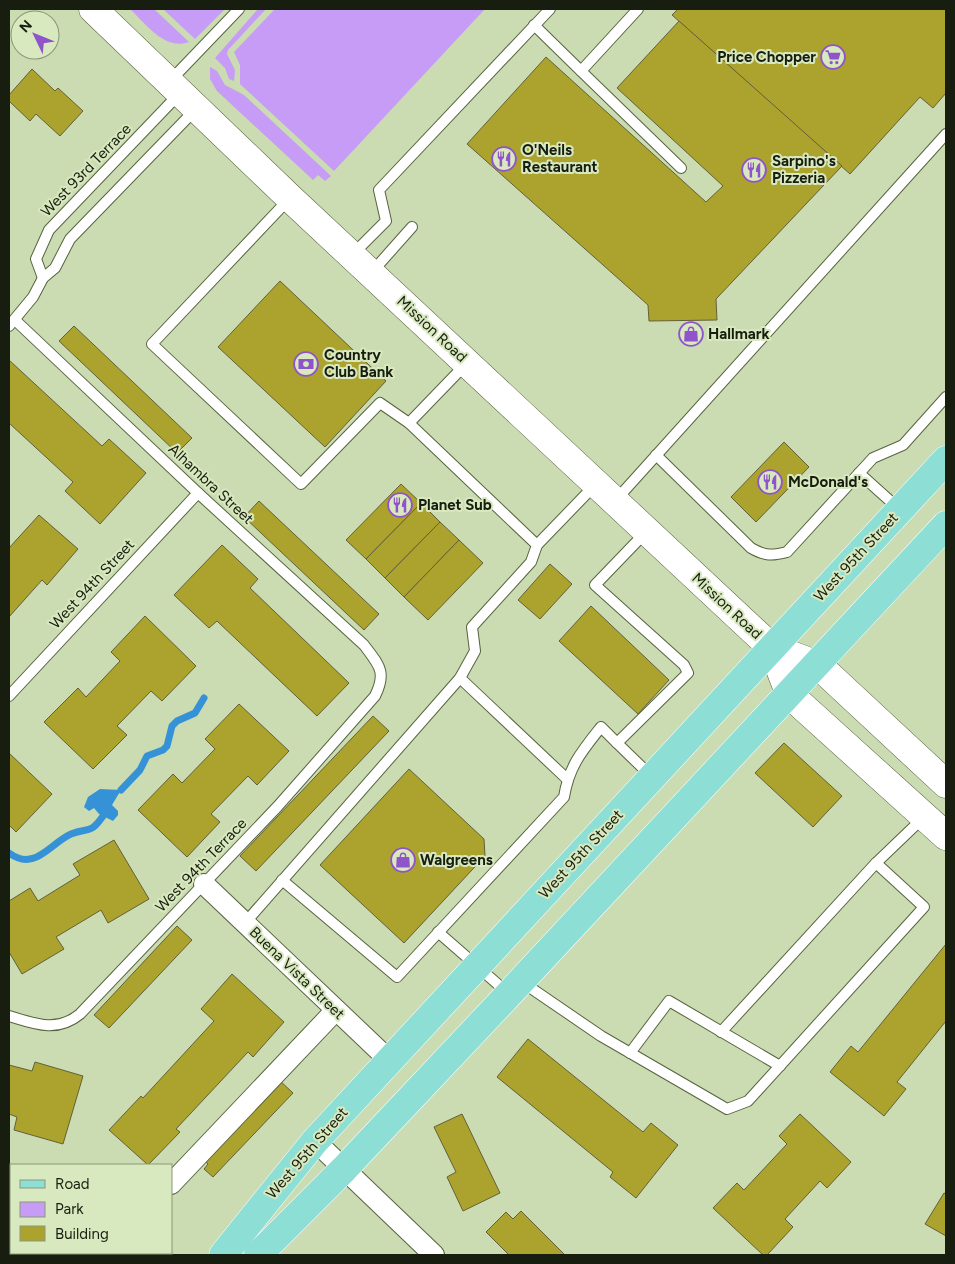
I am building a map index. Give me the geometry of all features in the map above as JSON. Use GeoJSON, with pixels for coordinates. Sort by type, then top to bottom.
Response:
{"type":"FeatureCollection","features":[{"type":"Feature","properties":{"kind":"main road","name":"Mission Road"},"geometry":{"type":"LineString","coordinates":[[93,9],[290,198],[772,648],[818,665],[944,779]]}},
{"type":"Feature","properties":{"kind":"main road","name":"West 95th Street"},"geometry":{"type":"LineString","coordinates":[[222,1255],[315,1141],[946,460]]}},
{"type":"Feature","properties":{"kind":"main road"},"geometry":{"type":"LineString","coordinates":[[258,1255],[344,1168],[515,988],[818,665],[946,525]]}},
{"type":"Feature","properties":{"kind":"main road","name":"Mission Road"},"geometry":{"type":"LineString","coordinates":[[772,648],[790,695],[946,836]]}},
{"type":"Feature","properties":{"kind":"street","name":"Buena Vista Street"},"geometry":{"type":"LineString","coordinates":[[204,884],[390,1061]]}},
{"type":"Feature","properties":{"kind":"street"},"geometry":{"type":"LineString","coordinates":[[172,1183],[336,1010]]}},
{"type":"Feature","properties":{"kind":"street"},"geometry":{"type":"LineString","coordinates":[[315,1141],[434,1255]]}},
{"type":"Feature","properties":{"kind":"lane"},"geometry":{"type":"LineString","coordinates":[[12,323],[33,297],[43,278],[55,268],[70,239],[182,94],[239,9]]}},
{"type":"Feature","properties":{"kind":"lane"},"geometry":{"type":"LineString","coordinates":[[362,264],[386,220],[379,190],[550,9]]}},
{"type":"Feature","properties":{"kind":"lane"},"geometry":{"type":"LineString","coordinates":[[581,71],[638,9]]}},
{"type":"Feature","properties":{"kind":"lane"},"geometry":{"type":"LineString","coordinates":[[534,25],[681,168]]}},
{"type":"Feature","properties":{"kind":"lane","name":"West 93rd Terrace"},"geometry":{"type":"LineString","coordinates":[[43,278],[36,259],[50,230],[182,94]]}},
{"type":"Feature","properties":{"kind":"lane"},"geometry":{"type":"LineString","coordinates":[[245,923],[460,678],[475,651],[472,627],[531,562],[537,545],[656,455],[946,134]]}},
{"type":"Feature","properties":{"kind":"lane"},"geometry":{"type":"LineString","coordinates":[[290,198],[152,344],[301,484],[380,403],[409,423],[537,545]]}},
{"type":"Feature","properties":{"kind":"lane"},"geometry":{"type":"LineString","coordinates":[[362,264],[412,227]]}},
{"type":"Feature","properties":{"kind":"lane","name":"Alhambra Street"},"geometry":{"type":"LineString","coordinates":[[12,323],[364,645],[380,665],[381,672]]}},
{"type":"Feature","properties":{"kind":"lane"},"geometry":{"type":"LineString","coordinates":[[409,423],[468,363]]}},
{"type":"Feature","properties":{"kind":"lane"},"geometry":{"type":"LineString","coordinates":[[656,455],[751,548],[762,555],[772,556],[788,552],[873,458],[902,444],[946,397]]}},
{"type":"Feature","properties":{"kind":"lane"},"geometry":{"type":"LineString","coordinates":[[859,473],[900,509]]}},
{"type":"Feature","properties":{"kind":"lane","name":"West 94th Street"},"geometry":{"type":"LineString","coordinates":[[9,696],[198,493]]}},
{"type":"Feature","properties":{"kind":"lane"},"geometry":{"type":"LineString","coordinates":[[617,743],[688,673],[684,665],[595,585],[646,532]]}},
{"type":"Feature","properties":{"kind":"lane","name":"West 94th Terrace"},"geometry":{"type":"LineString","coordinates":[[9,1016],[49,1026],[69,1023],[278,806],[375,696],[382,684],[381,672]]}},
{"type":"Feature","properties":{"kind":"lane"},"geometry":{"type":"LineString","coordinates":[[460,678],[567,779]]}},
{"type":"Feature","properties":{"kind":"lane"},"geometry":{"type":"LineString","coordinates":[[282,880],[397,977],[564,797],[567,779],[575,760],[601,727],[652,777]]}},
{"type":"Feature","properties":{"kind":"lane"},"geometry":{"type":"LineString","coordinates":[[721,1032],[876,863],[925,816]]}},
{"type":"Feature","properties":{"kind":"lane"},"geometry":{"type":"LineString","coordinates":[[438,932],[477,966],[727,1109],[748,1101],[924,907],[876,863]]}},
{"type":"Feature","properties":{"kind":"lane"},"geometry":{"type":"LineString","coordinates":[[630,1053],[669,1001],[780,1066]]}},
{"type":"Feature","properties":{"kind":"green space"},"geometry":{"type":"Polygon","coordinates":[[[130,9],[154,9],[189,42],[180,44],[164,39],[149,28],[130,9]]]}},
{"type":"Feature","properties":{"kind":"green space"},"geometry":{"type":"Polygon","coordinates":[[[163,9],[225,9],[195,39],[163,9]]]}},
{"type":"Feature","properties":{"kind":"green space"},"geometry":{"type":"Polygon","coordinates":[[[258,9],[266,9],[228,50],[227,54],[235,70],[234,81],[229,79],[225,68],[215,58],[258,9]]]}},
{"type":"Feature","properties":{"kind":"green space"},"geometry":{"type":"Polygon","coordinates":[[[275,9],[485,9],[334,171],[240,84],[240,65],[234,52],[275,9]]]}},
{"type":"Feature","properties":{"kind":"green space"},"geometry":{"type":"Polygon","coordinates":[[[210,67],[217,71],[225,85],[244,95],[331,176],[325,181],[318,175],[313,180],[217,91],[210,79],[210,67]]]}},
{"type":"Feature","properties":{"kind":"water"},"geometry":{"type":"Polygon","coordinates":[[[100,789],[121,790],[112,805],[118,811],[118,815],[113,821],[99,814],[94,808],[89,811],[84,807],[88,797],[100,789]]]}},
{"type":"Feature","properties":{"kind":"building","name":"Price Chopper"},"geometry":{"type":"Polygon","coordinates":[[[678,9],[946,9],[946,93],[933,108],[920,97],[850,174],[672,15],[678,9]]]}},
{"type":"Feature","properties":{"kind":"building"},"geometry":{"type":"Polygon","coordinates":[[[679,21],[842,166],[716,299],[717,320],[649,321],[648,305],[467,144],[546,57],[706,202],[723,186],[617,88],[679,21]]]}},
{"type":"Feature","properties":{"kind":"building"},"geometry":{"type":"Polygon","coordinates":[[[32,69],[55,91],[58,88],[83,111],[60,136],[36,114],[30,121],[9,101],[9,95],[32,69]]]}},
{"type":"Feature","properties":{"kind":"building"},"geometry":{"type":"Polygon","coordinates":[[[280,281],[386,381],[325,447],[218,347],[280,281]]]}},
{"type":"Feature","properties":{"kind":"building"},"geometry":{"type":"Polygon","coordinates":[[[74,326],[192,438],[177,453],[59,341],[74,326]]]}},
{"type":"Feature","properties":{"kind":"building"},"geometry":{"type":"Polygon","coordinates":[[[9,360],[102,446],[109,439],[146,473],[100,524],[65,491],[73,482],[9,423],[9,360]]]}},
{"type":"Feature","properties":{"kind":"building","name":"McDonald's"},"geometry":{"type":"Polygon","coordinates":[[[784,442],[809,467],[756,522],[731,497],[784,442]]]}},
{"type":"Feature","properties":{"kind":"building"},"geometry":{"type":"Polygon","coordinates":[[[401,484],[421,503],[366,559],[346,540],[401,484]]]}},
{"type":"Feature","properties":{"kind":"building"},"geometry":{"type":"Polygon","coordinates":[[[259,501],[379,614],[364,630],[244,517],[259,501]]]}},
{"type":"Feature","properties":{"kind":"building"},"geometry":{"type":"Polygon","coordinates":[[[421,503],[440,522],[385,578],[366,559],[421,503]]]}},
{"type":"Feature","properties":{"kind":"building"},"geometry":{"type":"Polygon","coordinates":[[[39,515],[78,549],[47,585],[42,580],[9,617],[9,548],[39,515]]]}},
{"type":"Feature","properties":{"kind":"building"},"geometry":{"type":"Polygon","coordinates":[[[440,522],[459,540],[404,597],[385,578],[440,522]]]}},
{"type":"Feature","properties":{"kind":"building"},"geometry":{"type":"Polygon","coordinates":[[[459,540],[483,563],[428,620],[404,597],[459,540]]]}},
{"type":"Feature","properties":{"kind":"building"},"geometry":{"type":"Polygon","coordinates":[[[222,545],[258,579],[250,588],[349,683],[317,716],[217,621],[209,628],[174,595],[222,545]]]}},
{"type":"Feature","properties":{"kind":"building"},"geometry":{"type":"Polygon","coordinates":[[[550,564],[572,584],[540,619],[518,600],[550,564]]]}},
{"type":"Feature","properties":{"kind":"building"},"geometry":{"type":"Polygon","coordinates":[[[591,606],[669,680],[638,714],[559,641],[591,606]]]}},
{"type":"Feature","properties":{"kind":"building"},"geometry":{"type":"Polygon","coordinates":[[[145,616],[196,666],[162,701],[151,691],[117,726],[127,735],[93,769],[44,722],[78,688],[86,697],[120,661],[111,652],[145,616]]]}},
{"type":"Feature","properties":{"kind":"building"},"geometry":{"type":"Polygon","coordinates":[[[239,704],[289,751],[257,785],[248,776],[211,814],[220,822],[187,857],[138,810],[173,774],[182,783],[215,749],[205,739],[239,704]]]}},
{"type":"Feature","properties":{"kind":"building"},"geometry":{"type":"Polygon","coordinates":[[[373,716],[389,731],[256,871],[240,856],[373,716]]]}},
{"type":"Feature","properties":{"kind":"building"},"geometry":{"type":"Polygon","coordinates":[[[784,743],[842,796],[813,827],[755,773],[784,743]]]}},
{"type":"Feature","properties":{"kind":"building"},"geometry":{"type":"Polygon","coordinates":[[[9,753],[52,794],[16,832],[9,825],[9,753]]]}},
{"type":"Feature","properties":{"kind":"building","name":"Walgreens"},"geometry":{"type":"Polygon","coordinates":[[[409,769],[484,839],[485,856],[404,943],[320,865],[409,769]]]}},
{"type":"Feature","properties":{"kind":"building"},"geometry":{"type":"Polygon","coordinates":[[[114,840],[149,899],[108,923],[101,910],[56,937],[64,949],[22,974],[9,952],[9,901],[30,888],[38,901],[80,875],[73,864],[114,840]]]}},
{"type":"Feature","properties":{"kind":"building"},"geometry":{"type":"Polygon","coordinates":[[[177,926],[192,940],[109,1028],[94,1015],[177,926]]]}},
{"type":"Feature","properties":{"kind":"building"},"geometry":{"type":"Polygon","coordinates":[[[946,944],[946,1021],[897,1082],[906,1089],[884,1116],[830,1072],[851,1046],[858,1052],[946,944]]]}},
{"type":"Feature","properties":{"kind":"building"},"geometry":{"type":"Polygon","coordinates":[[[232,974],[284,1022],[253,1057],[248,1052],[176,1129],[180,1132],[147,1164],[109,1130],[141,1096],[143,1098],[214,1021],[201,1009],[232,974]]]}},
{"type":"Feature","properties":{"kind":"building"},"geometry":{"type":"Polygon","coordinates":[[[528,1039],[643,1132],[651,1123],[678,1145],[636,1198],[610,1177],[613,1172],[497,1077],[528,1039]]]}},
{"type":"Feature","properties":{"kind":"building"},"geometry":{"type":"Polygon","coordinates":[[[35,1062],[83,1076],[63,1144],[14,1130],[17,1117],[9,1114],[9,1065],[32,1071],[35,1062]]]}},
{"type":"Feature","properties":{"kind":"building"},"geometry":{"type":"Polygon","coordinates":[[[278,1079],[293,1093],[213,1177],[204,1169],[208,1164],[203,1159],[278,1079]]]}},
{"type":"Feature","properties":{"kind":"building"},"geometry":{"type":"Polygon","coordinates":[[[462,1114],[500,1193],[463,1211],[447,1177],[456,1172],[434,1127],[462,1114]]]}},
{"type":"Feature","properties":{"kind":"building"},"geometry":{"type":"Polygon","coordinates":[[[800,1114],[851,1162],[827,1188],[820,1181],[785,1219],[793,1227],[767,1255],[763,1255],[713,1208],[737,1183],[744,1190],[787,1144],[779,1136],[800,1114]]]}},
{"type":"Feature","properties":{"kind":"building"},"geometry":{"type":"Polygon","coordinates":[[[944,1193],[946,1194],[946,1236],[925,1224],[944,1193]]]}},
{"type":"Feature","properties":{"kind":"building"},"geometry":{"type":"Polygon","coordinates":[[[521,1211],[565,1255],[509,1255],[486,1232],[506,1212],[513,1219],[521,1211]]]}},
{"type":"Feature","properties":{"kind":"building"},"geometry":{"type":"Polygon","coordinates":[[[10,1240],[10,1254],[60,1254],[9,1255],[10,1240]]]}},
{"type":"Feature","properties":{"kind":"waterway"},"geometry":{"type":"LineString","coordinates":[[121,790],[140,770],[147,756],[163,750],[167,746],[172,726],[177,721],[195,713],[204,698]]}},
{"type":"Feature","properties":{"kind":"waterway"},"geometry":{"type":"LineString","coordinates":[[9,853],[18,858],[34,858],[63,838],[92,828],[103,816]]}},
{"type":"Feature","properties":{"kind":"place","name":"Price Chopper"},"geometry":{"type":"Point","coordinates":[833,57]}},
{"type":"Feature","properties":{"kind":"place","name":"O'Neils Restaurant"},"geometry":{"type":"Point","coordinates":[504,159]}},
{"type":"Feature","properties":{"kind":"place","name":"Sarpino's Pizzeria"},"geometry":{"type":"Point","coordinates":[754,170]}},
{"type":"Feature","properties":{"kind":"place","name":"Hallmark"},"geometry":{"type":"Point","coordinates":[691,334]}},
{"type":"Feature","properties":{"kind":"place","name":"Country Club Bank"},"geometry":{"type":"Point","coordinates":[306,364]}},
{"type":"Feature","properties":{"kind":"place","name":"McDonald's"},"geometry":{"type":"Point","coordinates":[770,482]}},
{"type":"Feature","properties":{"kind":"place","name":"Planet Sub"},"geometry":{"type":"Point","coordinates":[400,505]}},
{"type":"Feature","properties":{"kind":"place","name":"Walgreens"},"geometry":{"type":"Point","coordinates":[403,860]}}]}
